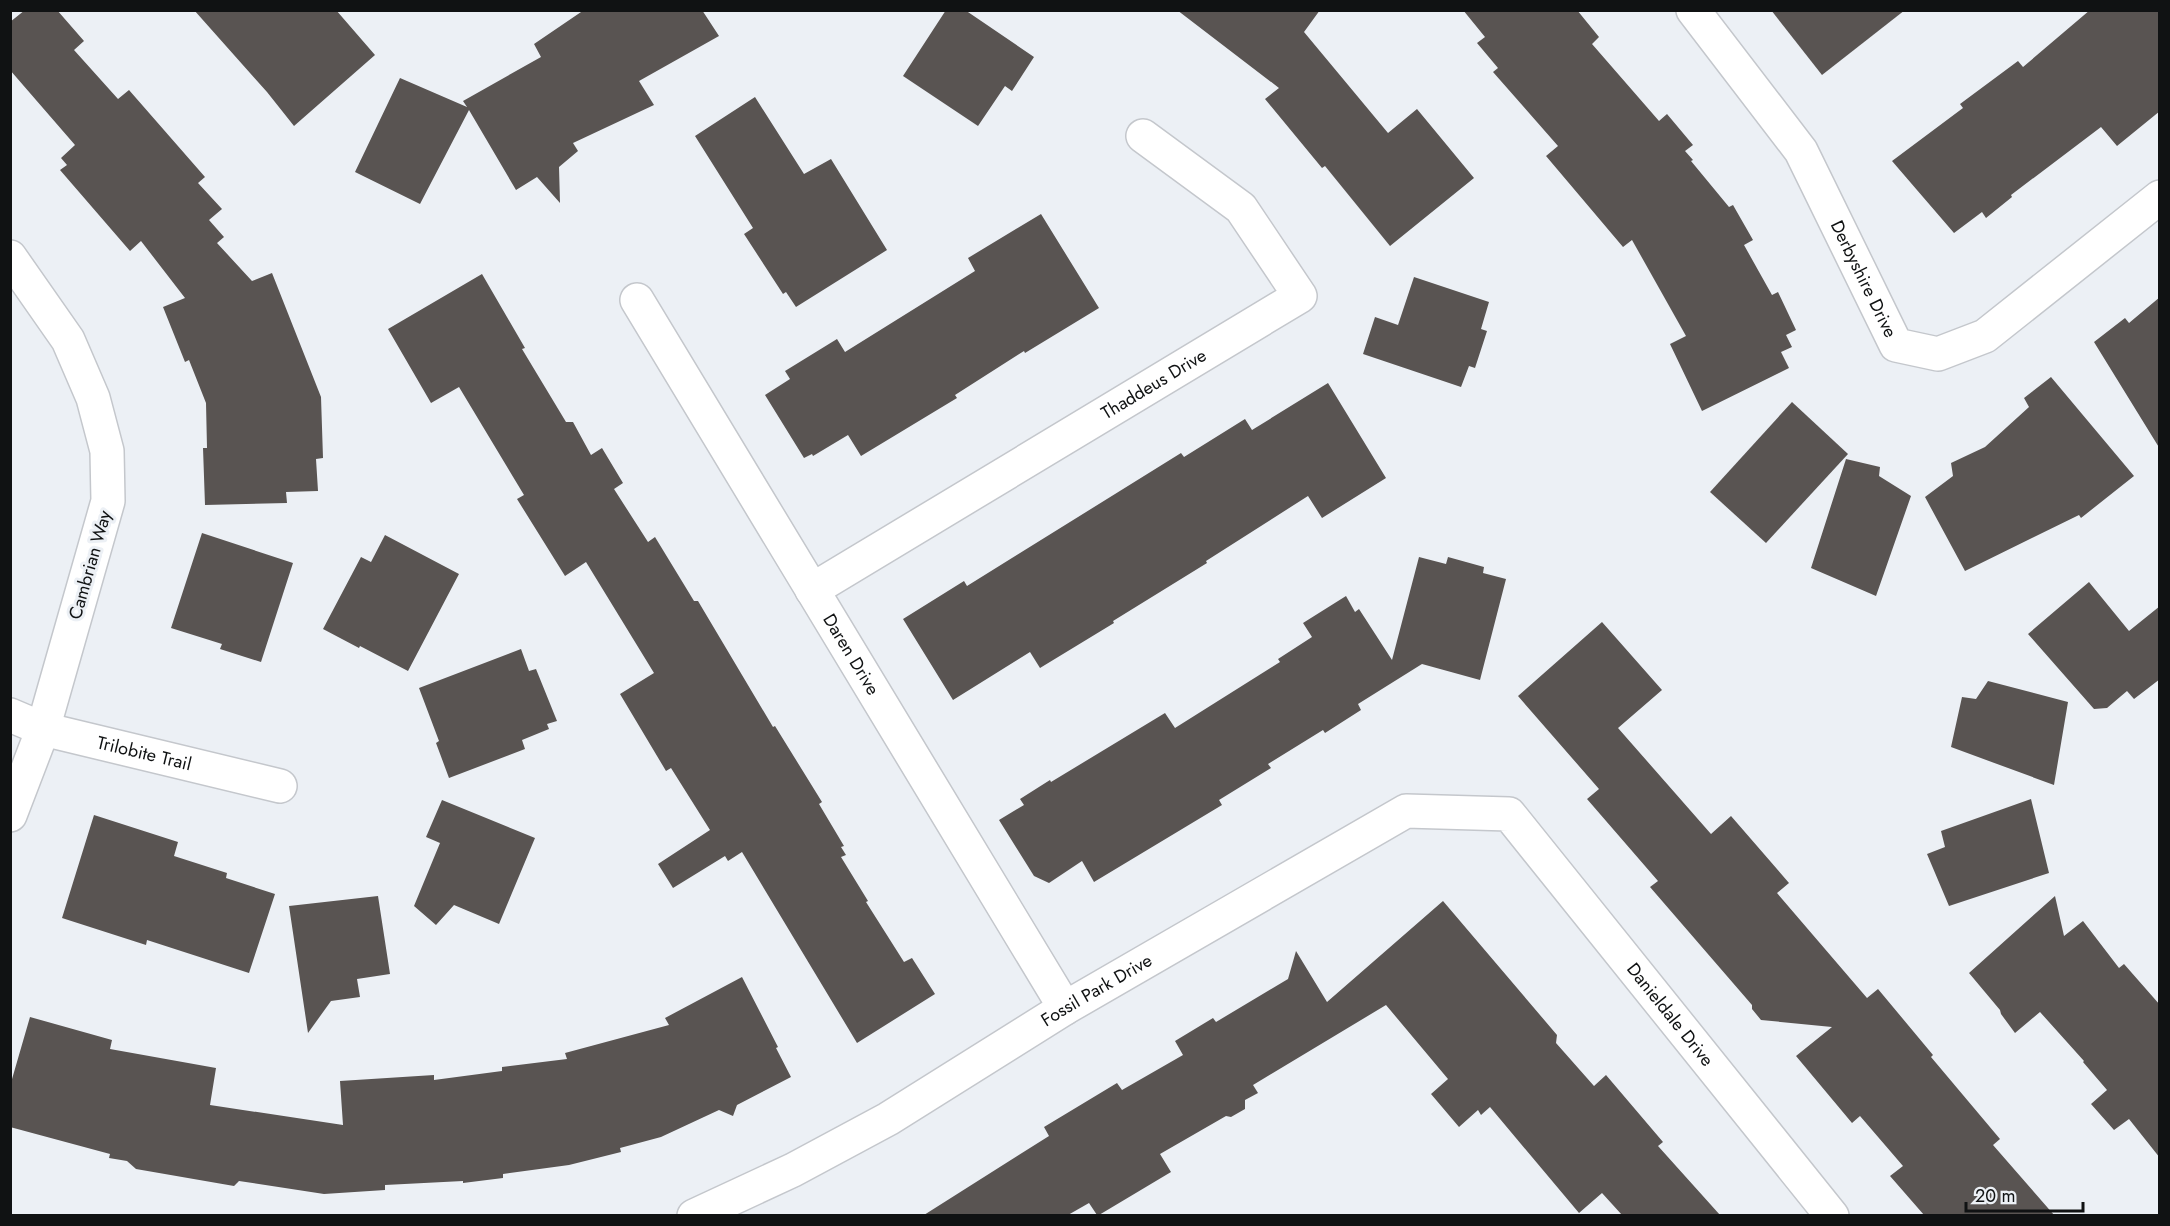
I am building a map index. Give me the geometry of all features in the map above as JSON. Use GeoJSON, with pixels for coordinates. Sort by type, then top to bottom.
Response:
{"type":"FeatureCollection","features":[{"type":"Feature","properties":{"kind":"street","name":"Derbyshire Drive"},"geometry":{"type":"LineString","coordinates":[[1693,10],[1801,151],[1896,345],[1938,354],[1985,336],[2160,197]]}},
{"type":"Feature","properties":{"kind":"street","name":"Thaddeus Drive"},"geometry":{"type":"LineString","coordinates":[[812,590],[1300,296],[1241,208],[1143,136]]}},
{"type":"Feature","properties":{"kind":"street","name":"Cambrian Way"},"geometry":{"type":"LineString","coordinates":[[10,257],[68,340],[93,398],[107,452],[108,501],[43,729],[10,815]]}},
{"type":"Feature","properties":{"kind":"street","name":"Daren Drive"},"geometry":{"type":"LineString","coordinates":[[637,300],[1065,1008]]}},
{"type":"Feature","properties":{"kind":"street","name":"Trilobite Trail"},"geometry":{"type":"LineString","coordinates":[[10,716],[43,729],[280,786]]}},
{"type":"Feature","properties":{"kind":"street","name":"Fossil Park Drive"},"geometry":{"type":"LineString","coordinates":[[694,1215],[793,1170],[888,1119],[1065,1008],[1406,811],[1509,814]]}},
{"type":"Feature","properties":{"kind":"street","name":"Danieldale Drive"},"geometry":{"type":"LineString","coordinates":[[1509,814],[1832,1215]]}},
{"type":"Feature","properties":{"kind":"building"},"geometry":{"type":"Polygon","coordinates":[[[25,10],[57,10],[84,41],[74,50],[118,99],[129,90],[205,177],[198,183],[222,209],[209,220],[224,237],[217,243],[252,281],[272,273],[321,397],[323,458],[316,459],[318,491],[286,492],[287,503],[205,505],[203,448],[207,448],[206,403],[189,360],[185,362],[163,307],[185,298],[141,241],[130,251],[60,170],[67,165],[61,158],[75,145],[10,70],[10,22],[25,10]]]}},
{"type":"Feature","properties":{"kind":"building"},"geometry":{"type":"Polygon","coordinates":[[[194,10],[336,10],[375,55],[294,126],[194,10]]]}},
{"type":"Feature","properties":{"kind":"building"},"geometry":{"type":"Polygon","coordinates":[[[584,10],[702,10],[719,36],[639,81],[654,105],[573,143],[578,151],[559,167],[560,203],[537,177],[516,190],[469,110],[420,204],[355,172],[400,78],[467,107],[463,101],[541,57],[534,44],[584,10]]]}},
{"type":"Feature","properties":{"kind":"building"},"geometry":{"type":"Polygon","coordinates":[[[946,10],[965,10],[1034,57],[1012,91],[1005,86],[978,126],[903,76],[946,10]]]}},
{"type":"Feature","properties":{"kind":"building"},"geometry":{"type":"Polygon","coordinates":[[[1177,10],[1320,10],[1304,32],[1388,133],[1417,109],[1474,178],[1390,246],[1325,166],[1322,168],[1265,99],[1279,88],[1177,10]]]}},
{"type":"Feature","properties":{"kind":"building"},"geometry":{"type":"Polygon","coordinates":[[[1463,10],[1577,10],[1599,37],[1592,44],[1659,121],[1667,114],[1693,145],[1685,151],[1693,160],[1691,161],[1729,207],[1733,205],[1753,240],[1744,245],[1772,295],[1778,292],[1796,330],[1786,335],[1792,347],[1781,352],[1789,368],[1702,411],[1670,344],[1686,336],[1632,240],[1623,247],[1546,156],[1558,146],[1493,72],[1498,68],[1477,43],[1485,37],[1463,10]]]}},
{"type":"Feature","properties":{"kind":"building"},"geometry":{"type":"Polygon","coordinates":[[[1771,10],[1905,10],[1822,75],[1771,10]]]}},
{"type":"Feature","properties":{"kind":"building"},"geometry":{"type":"Polygon","coordinates":[[[2090,10],[2160,10],[2160,111],[2117,146],[2101,127],[2011,195],[2012,197],[1986,218],[1982,212],[1954,233],[1892,161],[1963,108],[1960,104],[2018,61],[2023,67],[2090,10]]]}},
{"type":"Feature","properties":{"kind":"building"},"geometry":{"type":"Polygon","coordinates":[[[755,97],[804,174],[831,159],[887,250],[796,307],[786,292],[783,294],[744,234],[753,228],[695,136],[755,97]]]}},
{"type":"Feature","properties":{"kind":"building"},"geometry":{"type":"Polygon","coordinates":[[[1041,214],[1099,308],[1025,353],[1024,351],[955,395],[957,398],[861,456],[848,435],[813,456],[812,454],[804,458],[765,395],[790,379],[785,371],[837,339],[845,352],[975,271],[968,258],[1041,214]]]}},
{"type":"Feature","properties":{"kind":"building"},"geometry":{"type":"Polygon","coordinates":[[[482,274],[525,348],[522,349],[566,422],[573,422],[591,455],[602,448],[623,483],[614,489],[648,542],[655,537],[694,601],[698,601],[773,727],[775,726],[822,802],[819,804],[844,846],[841,847],[846,855],[841,857],[868,901],[866,902],[904,962],[912,958],[935,994],[857,1043],[742,852],[728,861],[725,856],[673,888],[658,864],[710,830],[671,768],[666,771],[620,694],[654,673],[586,562],[565,576],[517,499],[524,495],[459,387],[431,403],[388,329],[482,274]]]}},
{"type":"Feature","properties":{"kind":"building"},"geometry":{"type":"Polygon","coordinates":[[[1414,277],[1489,302],[1481,329],[1487,331],[1475,368],[1469,366],[1461,387],[1363,354],[1375,317],[1398,325],[1414,277]]]}},
{"type":"Feature","properties":{"kind":"building"},"geometry":{"type":"Polygon","coordinates":[[[2160,297],[2160,449],[2094,342],[2125,318],[2129,323],[2160,297]]]}},
{"type":"Feature","properties":{"kind":"building"},"geometry":{"type":"Polygon","coordinates":[[[2051,377],[2134,476],[2081,518],[2079,515],[1965,571],[1925,497],[1953,476],[1951,463],[1985,447],[2029,407],[2024,398],[2051,377]]]}},
{"type":"Feature","properties":{"kind":"building"},"geometry":{"type":"Polygon","coordinates":[[[1328,383],[1386,478],[1322,518],[1308,496],[1206,561],[1207,563],[1113,621],[1114,623],[1040,668],[1030,652],[953,700],[903,619],[964,581],[967,586],[1181,453],[1184,457],[1245,419],[1252,430],[1328,383]]]}},
{"type":"Feature","properties":{"kind":"building"},"geometry":{"type":"Polygon","coordinates":[[[1792,402],[1848,454],[1766,543],[1710,492],[1792,402]]]}},
{"type":"Feature","properties":{"kind":"building"},"geometry":{"type":"Polygon","coordinates":[[[1846,459],[1880,467],[1879,476],[1911,496],[1876,596],[1811,568],[1846,459]]]}},
{"type":"Feature","properties":{"kind":"building"},"geometry":{"type":"Polygon","coordinates":[[[202,533],[293,563],[261,662],[220,649],[222,644],[171,628],[202,533]]]}},
{"type":"Feature","properties":{"kind":"building"},"geometry":{"type":"Polygon","coordinates":[[[385,535],[459,574],[408,671],[323,629],[361,557],[371,562],[385,535]]]}},
{"type":"Feature","properties":{"kind":"building"},"geometry":{"type":"Polygon","coordinates":[[[1419,557],[1446,564],[1448,557],[1484,567],[1483,573],[1506,579],[1480,680],[1422,664],[1358,704],[1361,710],[1325,733],[1323,730],[1268,764],[1271,768],[1219,800],[1222,805],[1094,882],[1082,861],[1049,883],[1034,876],[999,820],[1024,805],[1020,799],[1165,713],[1175,728],[1280,662],[1278,659],[1312,637],[1303,623],[1346,596],[1355,612],[1359,609],[1392,660],[1419,557]]]}},
{"type":"Feature","properties":{"kind":"building"},"geometry":{"type":"Polygon","coordinates":[[[2089,582],[2129,631],[2160,606],[2160,679],[2134,699],[2127,691],[2107,708],[2094,709],[2028,634],[2089,582]]]}},
{"type":"Feature","properties":{"kind":"building"},"geometry":{"type":"Polygon","coordinates":[[[1602,622],[1662,690],[1618,728],[1711,834],[1731,816],[1789,883],[1777,893],[1867,998],[1878,989],[2000,1139],[1993,1145],[2054,1215],[1924,1215],[1890,1176],[1903,1166],[1860,1116],[1852,1123],[1796,1056],[1832,1027],[1761,1020],[1752,1009],[1752,1005],[1650,887],[1658,881],[1587,799],[1599,789],[1518,696],[1602,622]]]}},
{"type":"Feature","properties":{"kind":"building"},"geometry":{"type":"Polygon","coordinates":[[[521,649],[529,671],[536,669],[557,721],[547,724],[549,729],[522,740],[525,749],[449,778],[436,743],[439,741],[419,688],[521,649]]]}},
{"type":"Feature","properties":{"kind":"building"},"geometry":{"type":"Polygon","coordinates":[[[1988,681],[2068,702],[2054,785],[1951,747],[1962,697],[1976,699],[1988,681]]]}},
{"type":"Feature","properties":{"kind":"building"},"geometry":{"type":"Polygon","coordinates":[[[2031,799],[2049,873],[1949,906],[1927,854],[1945,847],[1941,831],[2031,799]]]}},
{"type":"Feature","properties":{"kind":"building"},"geometry":{"type":"Polygon","coordinates":[[[442,800],[535,838],[499,924],[454,905],[436,925],[414,906],[440,843],[426,837],[442,800]]]}},
{"type":"Feature","properties":{"kind":"building"},"geometry":{"type":"Polygon","coordinates":[[[94,815],[178,842],[174,856],[227,873],[226,878],[275,894],[249,973],[147,940],[146,945],[62,918],[94,815]]]}},
{"type":"Feature","properties":{"kind":"building"},"geometry":{"type":"Polygon","coordinates":[[[378,896],[390,974],[357,979],[360,997],[331,1001],[308,1033],[289,906],[378,896]]]}},
{"type":"Feature","properties":{"kind":"building"},"geometry":{"type":"Polygon","coordinates":[[[2055,896],[2064,936],[2083,921],[2119,968],[2124,964],[2160,1005],[2160,1158],[2129,1119],[2114,1130],[2091,1104],[2107,1090],[2040,1012],[2015,1033],[2000,1010],[1969,973],[2055,896]]]}},
{"type":"Feature","properties":{"kind":"building"},"geometry":{"type":"Polygon","coordinates":[[[1443,901],[1557,1035],[1556,1043],[1594,1086],[1606,1075],[1663,1142],[1658,1146],[1720,1215],[1622,1215],[1602,1193],[1579,1213],[1490,1107],[1481,1115],[1478,1110],[1459,1127],[1431,1094],[1448,1079],[1386,1005],[1253,1085],[1258,1093],[1245,1100],[1245,1109],[1231,1117],[1226,1116],[1160,1154],[1171,1172],[1099,1215],[1089,1203],[1068,1215],[924,1215],[1049,1136],[1044,1127],[1117,1083],[1122,1090],[1183,1055],[1175,1041],[1213,1018],[1216,1022],[1288,979],[1296,951],[1327,1002],[1443,901]]]}},
{"type":"Feature","properties":{"kind":"building"},"geometry":{"type":"Polygon","coordinates":[[[742,977],[791,1077],[737,1105],[733,1116],[719,1110],[661,1137],[620,1148],[621,1152],[569,1165],[503,1174],[503,1178],[463,1183],[463,1181],[385,1185],[385,1190],[324,1194],[239,1181],[234,1186],[136,1169],[127,1161],[109,1158],[110,1154],[10,1127],[10,1086],[30,1017],[112,1040],[110,1049],[216,1068],[210,1105],[343,1125],[340,1081],[434,1075],[434,1080],[502,1071],[502,1067],[567,1059],[565,1053],[669,1025],[665,1018],[742,977]]]}}]}
